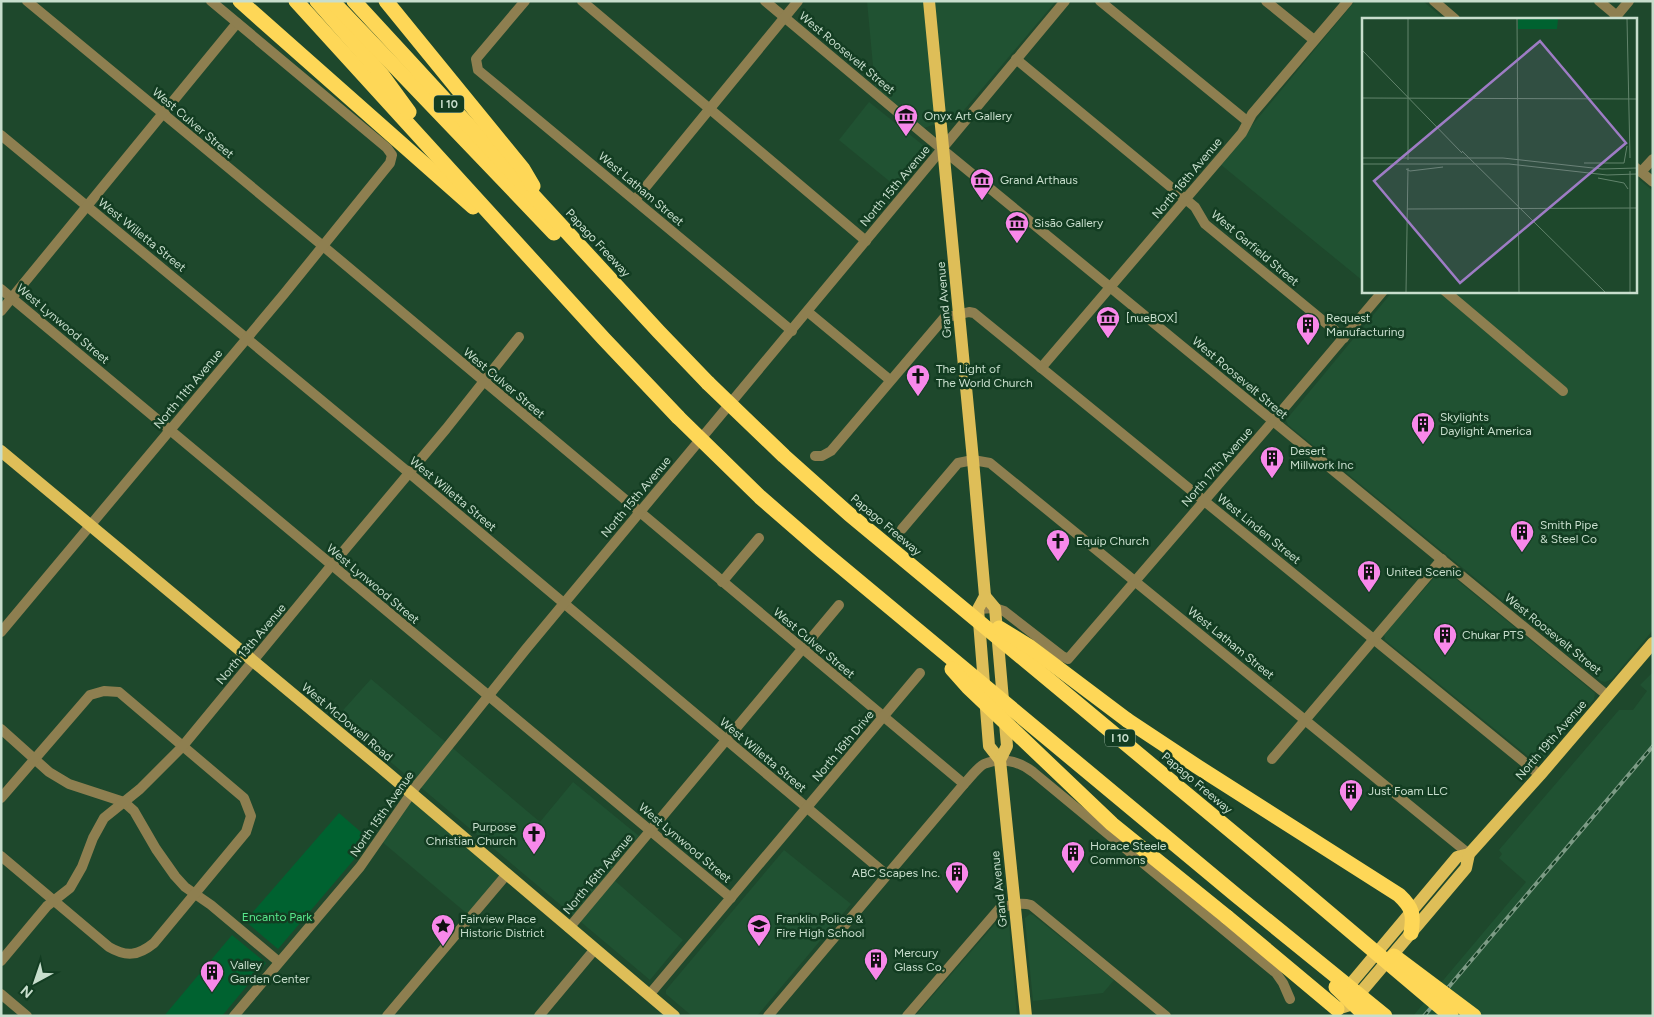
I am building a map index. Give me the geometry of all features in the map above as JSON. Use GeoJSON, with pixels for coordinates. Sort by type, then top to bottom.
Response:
{"type":"FeatureCollection","features":[{"type":"Feature","properties":{"kind":"highway"},"geometry":{"type":"LineString","coordinates":[[240,1],[534,262]]}},
{"type":"Feature","properties":{"kind":"highway"},"geometry":{"type":"LineString","coordinates":[[296,1],[678,417],[787,520],[923,636],[1385,1016]]}},
{"type":"Feature","properties":{"kind":"highway"},"geometry":{"type":"LineString","coordinates":[[317,1],[382,75],[453,173]]}},
{"type":"Feature","properties":{"kind":"highway"},"geometry":{"type":"LineString","coordinates":[[332,1],[576,255],[659,332]]}},
{"type":"Feature","properties":{"kind":"highway","name":"Papago Freeway"},"geometry":{"type":"LineString","coordinates":[[354,1],[659,332],[708,383],[809,479],[1451,1016]]}},
{"type":"Feature","properties":{"kind":"highway"},"geometry":{"type":"LineString","coordinates":[[386,1],[523,169],[545,208]]}},
{"type":"Feature","properties":{"kind":"highway"},"geometry":{"type":"LineString","coordinates":[[944,592],[1030,647],[1116,712],[1198,767],[1399,895],[1411,909],[1414,918],[1411,933]]}},
{"type":"Feature","properties":{"kind":"highway"},"geometry":{"type":"LineString","coordinates":[[923,636],[968,687],[1112,824],[1227,917],[1335,1012]]}},
{"type":"Feature","properties":{"kind":"highway"},"geometry":{"type":"LineString","coordinates":[[1296,885],[1474,1016]]}},
{"type":"Feature","properties":{"kind":"highway"},"geometry":{"type":"LineString","coordinates":[[1237,896],[1366,1016]]}},
{"type":"Feature","properties":{"kind":"main road","name":"Grand Avenue"},"geometry":{"type":"LineString","coordinates":[[929,1],[973,460],[984,596],[978,609],[990,746],[1000,760],[1026,1016]]}},
{"type":"Feature","properties":{"kind":"main road","name":"West McDowell Road"},"geometry":{"type":"LineString","coordinates":[[1,450],[674,1016]]}},
{"type":"Feature","properties":{"kind":"main road"},"geometry":{"type":"LineString","coordinates":[[984,596],[995,608]]}},
{"type":"Feature","properties":{"kind":"main road","name":"Grand Avenue"},"geometry":{"type":"LineString","coordinates":[[995,608],[1007,746],[1000,760]]}},
{"type":"Feature","properties":{"kind":"main road","name":"North 19th Avenue"},"geometry":{"type":"LineString","coordinates":[[1335,1012],[1350,1005],[1466,868],[1469,854],[1540,775],[1653,643]]}},
{"type":"Feature","properties":{"kind":"main road","name":"North 19th Avenue"},"geometry":{"type":"LineString","coordinates":[[1335,1012],[1340,996],[1411,909],[1457,857],[1469,854]]}},
{"type":"Feature","properties":{"kind":"street","name":"West Culver Street"},"geometry":{"type":"LineString","coordinates":[[27,1],[323,246],[802,650],[964,784]]}},
{"type":"Feature","properties":{"kind":"street"},"geometry":{"type":"LineString","coordinates":[[1,311],[237,23],[211,1]]}},
{"type":"Feature","properties":{"kind":"street","name":"West Latham Street"},"geometry":{"type":"LineString","coordinates":[[525,1],[476,59],[478,70],[792,331]]}},
{"type":"Feature","properties":{"kind":"street"},"geometry":{"type":"LineString","coordinates":[[582,1],[866,241]]}},
{"type":"Feature","properties":{"kind":"street","name":"West Roosevelt Street"},"geometry":{"type":"LineString","coordinates":[[765,1],[1608,696]]}},
{"type":"Feature","properties":{"kind":"street"},"geometry":{"type":"LineString","coordinates":[[635,200],[798,1]]}},
{"type":"Feature","properties":{"kind":"street","name":"North 15th Avenue"},"geometry":{"type":"LineString","coordinates":[[234,1016],[360,867],[411,793],[488,696],[1065,1]]}},
{"type":"Feature","properties":{"kind":"street"},"geometry":{"type":"LineString","coordinates":[[1100,1],[1247,121]]}},
{"type":"Feature","properties":{"kind":"street"},"geometry":{"type":"LineString","coordinates":[[1266,1],[1314,40]]}},
{"type":"Feature","properties":{"kind":"street","name":"North 16th Avenue"},"geometry":{"type":"LineString","coordinates":[[1041,368],[1242,133],[1247,121],[1348,1]]}},
{"type":"Feature","properties":{"kind":"street"},"geometry":{"type":"LineString","coordinates":[[1434,1],[1454,18]]}},
{"type":"Feature","properties":{"kind":"street"},"geometry":{"type":"LineString","coordinates":[[1599,1],[1615,17],[1629,1]]}},
{"type":"Feature","properties":{"kind":"street","name":"North 11th Avenue"},"geometry":{"type":"LineString","coordinates":[[1,632],[171,430],[387,168],[391,160],[392,156],[387,148],[237,23]]}},
{"type":"Feature","properties":{"kind":"street","name":"West Garfield Street"},"geometry":{"type":"LineString","coordinates":[[1016,59],[1185,199],[1195,208],[1206,224],[1344,338]]}},
{"type":"Feature","properties":{"kind":"street","name":"West Willetta Street"},"geometry":{"type":"LineString","coordinates":[[1,135],[409,473],[888,875]]}},
{"type":"Feature","properties":{"kind":"street"},"geometry":{"type":"LineString","coordinates":[[1653,159],[1638,170],[1653,182]]}},
{"type":"Feature","properties":{"kind":"street","name":"West Lynwood Street"},"geometry":{"type":"LineString","coordinates":[[1,289],[730,898]]}},
{"type":"Feature","properties":{"kind":"street","name":"North 17th Avenue"},"geometry":{"type":"LineString","coordinates":[[995,608],[1004,610],[1068,659],[1382,292]]}},
{"type":"Feature","properties":{"kind":"street"},"geometry":{"type":"LineString","coordinates":[[1446,292],[1563,391]]}},
{"type":"Feature","properties":{"kind":"street"},"geometry":{"type":"LineString","coordinates":[[808,312],[890,380]]}},
{"type":"Feature","properties":{"kind":"street","name":"West Linden Street"},"geometry":{"type":"LineString","coordinates":[[959,314],[974,313],[1540,775]]}},
{"type":"Feature","properties":{"kind":"street"},"geometry":{"type":"LineString","coordinates":[[815,456],[822,456],[830,451],[944,318],[959,314]]}},
{"type":"Feature","properties":{"kind":"street","name":"North 13th Avenue"},"geometry":{"type":"LineString","coordinates":[[1,961],[47,906],[70,888],[82,868],[93,838],[104,818],[140,789],[182,747],[519,337]]}},
{"type":"Feature","properties":{"kind":"street"},"geometry":{"type":"LineString","coordinates":[[902,529],[958,463],[973,460]]}},
{"type":"Feature","properties":{"kind":"street","name":"West Latham Street"},"geometry":{"type":"LineString","coordinates":[[973,460],[990,463],[1469,854]]}},
{"type":"Feature","properties":{"kind":"street"},"geometry":{"type":"LineString","coordinates":[[722,582],[759,538]]}},
{"type":"Feature","properties":{"kind":"street"},"geometry":{"type":"LineString","coordinates":[[1272,758],[1442,559]]}},
{"type":"Feature","properties":{"kind":"street","name":"North 16th Avenue"},"geometry":{"type":"LineString","coordinates":[[569,928],[839,605]]}},
{"type":"Feature","properties":{"kind":"street"},"geometry":{"type":"LineString","coordinates":[[978,609],[995,608]]}},
{"type":"Feature","properties":{"kind":"street","name":"North 16th Drive"},"geometry":{"type":"LineString","coordinates":[[649,995],[920,673]]}},
{"type":"Feature","properties":{"kind":"street"},"geometry":{"type":"LineString","coordinates":[[1,798],[90,695],[104,691],[119,692],[244,798],[251,816],[246,832],[154,944],[143,952],[129,954],[118,952],[109,947],[1,856]]}},
{"type":"Feature","properties":{"kind":"street"},"geometry":{"type":"LineString","coordinates":[[1,729],[49,772],[69,784],[124,802],[134,811],[156,849],[175,876],[279,962]]}},
{"type":"Feature","properties":{"kind":"street"},"geometry":{"type":"LineString","coordinates":[[768,1016],[964,784],[983,765],[1000,760],[1023,764],[1033,772],[1276,973],[1290,998]]}},
{"type":"Feature","properties":{"kind":"street"},"geometry":{"type":"LineString","coordinates":[[387,1016],[507,874]]}},
{"type":"Feature","properties":{"kind":"street"},"geometry":{"type":"LineString","coordinates":[[908,1016],[1000,908],[1014,904],[1030,905],[1166,1016]]}},
{"type":"Feature","properties":{"kind":"street"},"geometry":{"type":"LineString","coordinates":[[539,1016],[594,949]]}},
{"type":"Feature","properties":{"kind":"street"},"geometry":{"type":"LineString","coordinates":[[1,994],[27,1016]]}},
{"type":"Feature","properties":{"kind":"shaded area"},"geometry":{"type":"Polygon","coordinates":[[[867,1],[1056,1],[959,116],[924,128],[875,87],[867,1]]]}},
{"type":"Feature","properties":{"kind":"shaded area"},"geometry":{"type":"Polygon","coordinates":[[[1355,1],[1423,1],[1443,18],[1362,18],[1362,280],[1220,164],[1355,1]]]}},
{"type":"Feature","properties":{"kind":"shaded area"},"geometry":{"type":"Polygon","coordinates":[[[869,102],[929,150],[929,155],[899,189],[839,140],[869,102]]]}},
{"type":"Feature","properties":{"kind":"shaded area"},"geometry":{"type":"Polygon","coordinates":[[[1636,177],[1653,191],[1653,630],[1612,679],[1605,682],[1601,681],[1288,425],[1286,420],[1392,292],[1636,292],[1636,177]]]}},
{"type":"Feature","properties":{"kind":"shaded area"},"geometry":{"type":"Polygon","coordinates":[[[1441,570],[1446,571],[1595,693],[1594,699],[1542,760],[1534,761],[1385,640],[1384,634],[1441,570]]]}},
{"type":"Feature","properties":{"kind":"shaded area"},"geometry":{"type":"Polygon","coordinates":[[[1653,672],[1653,1016],[1413,1016],[1526,882],[1499,858],[1502,854],[1499,850],[1619,710],[1633,710],[1647,691],[1640,685],[1653,672]]]}},
{"type":"Feature","properties":{"kind":"shaded area"},"geometry":{"type":"Polygon","coordinates":[[[371,679],[540,822],[573,782],[639,836],[607,874],[683,940],[650,980],[337,717],[371,679]]]}},
{"type":"Feature","properties":{"kind":"shaded area"},"geometry":{"type":"Polygon","coordinates":[[[411,793],[507,874],[471,917],[380,840],[411,793]]]}},
{"type":"Feature","properties":{"kind":"shaded area","name":"Franklin Police & Fire High School"},"geometry":{"type":"Polygon","coordinates":[[[784,850],[851,904],[757,1016],[692,1016],[666,994],[666,990],[784,850]]]}},
{"type":"Feature","properties":{"kind":"shaded area"},"geometry":{"type":"Polygon","coordinates":[[[1030,914],[1114,980],[1103,993],[1033,1001],[1025,920],[1030,914]]]}},
{"type":"Feature","properties":{"kind":"shaded area"},"geometry":{"type":"Polygon","coordinates":[[[1001,917],[1006,918],[1009,924],[1017,1016],[915,1016],[1001,917]]]}},
{"type":"Feature","properties":{"kind":"green space","name":"Encanto Park"},"geometry":{"type":"Polygon","coordinates":[[[339,813],[362,833],[363,849],[278,949],[245,921],[339,813]]]}},
{"type":"Feature","properties":{"kind":"green space","name":"Encanto Park"},"geometry":{"type":"Polygon","coordinates":[[[232,935],[266,963],[222,1016],[164,1016],[232,935]]]}},
{"type":"Feature","properties":{"kind":"railway"},"geometry":{"type":"LineString","coordinates":[[1424,1016],[1653,746]]}},
{"type":"Feature","properties":{"kind":"place","name":"Onyx Art Gallery"},"geometry":{"type":"Point","coordinates":[906,137]}},
{"type":"Feature","properties":{"kind":"place","name":"Grand Arthaus"},"geometry":{"type":"Point","coordinates":[982,201]}},
{"type":"Feature","properties":{"kind":"place","name":"Sisāo Gallery"},"geometry":{"type":"Point","coordinates":[1017,244]}},
{"type":"Feature","properties":{"kind":"place","name":"[nueBOX]"},"geometry":{"type":"Point","coordinates":[1108,339]}},
{"type":"Feature","properties":{"kind":"place","name":"Request Manufacturing"},"geometry":{"type":"Point","coordinates":[1308,346]}},
{"type":"Feature","properties":{"kind":"place","name":"The Light of The World Church"},"geometry":{"type":"Point","coordinates":[918,397]}},
{"type":"Feature","properties":{"kind":"place","name":"Skylights Daylight America"},"geometry":{"type":"Point","coordinates":[1423,445]}},
{"type":"Feature","properties":{"kind":"place","name":"Desert Millwork Inc"},"geometry":{"type":"Point","coordinates":[1272,479]}},
{"type":"Feature","properties":{"kind":"place","name":"Smith Pipe & Steel Co"},"geometry":{"type":"Point","coordinates":[1522,553]}},
{"type":"Feature","properties":{"kind":"place","name":"Equip Church"},"geometry":{"type":"Point","coordinates":[1058,562]}},
{"type":"Feature","properties":{"kind":"place","name":"United Scenic"},"geometry":{"type":"Point","coordinates":[1369,593]}},
{"type":"Feature","properties":{"kind":"place","name":"Chukar PTS"},"geometry":{"type":"Point","coordinates":[1445,656]}},
{"type":"Feature","properties":{"kind":"place","name":"Just Foam LLC"},"geometry":{"type":"Point","coordinates":[1351,812]}},
{"type":"Feature","properties":{"kind":"place","name":"Purpose Christian Church"},"geometry":{"type":"Point","coordinates":[534,855]}},
{"type":"Feature","properties":{"kind":"place","name":"Horace Steele Commons"},"geometry":{"type":"Point","coordinates":[1073,874]}},
{"type":"Feature","properties":{"kind":"place","name":"ABC Scapes Inc."},"geometry":{"type":"Point","coordinates":[957,894]}},
{"type":"Feature","properties":{"kind":"place","name":"Fairview Place Historic District"},"geometry":{"type":"Point","coordinates":[443,947]}},
{"type":"Feature","properties":{"kind":"place","name":"Franklin Police & Fire High School"},"geometry":{"type":"Point","coordinates":[759,947]}},
{"type":"Feature","properties":{"kind":"place","name":"Mercury Glass Co."},"geometry":{"type":"Point","coordinates":[876,981]}},
{"type":"Feature","properties":{"kind":"place","name":"Valley Garden Center"},"geometry":{"type":"Point","coordinates":[212,993]}}]}
